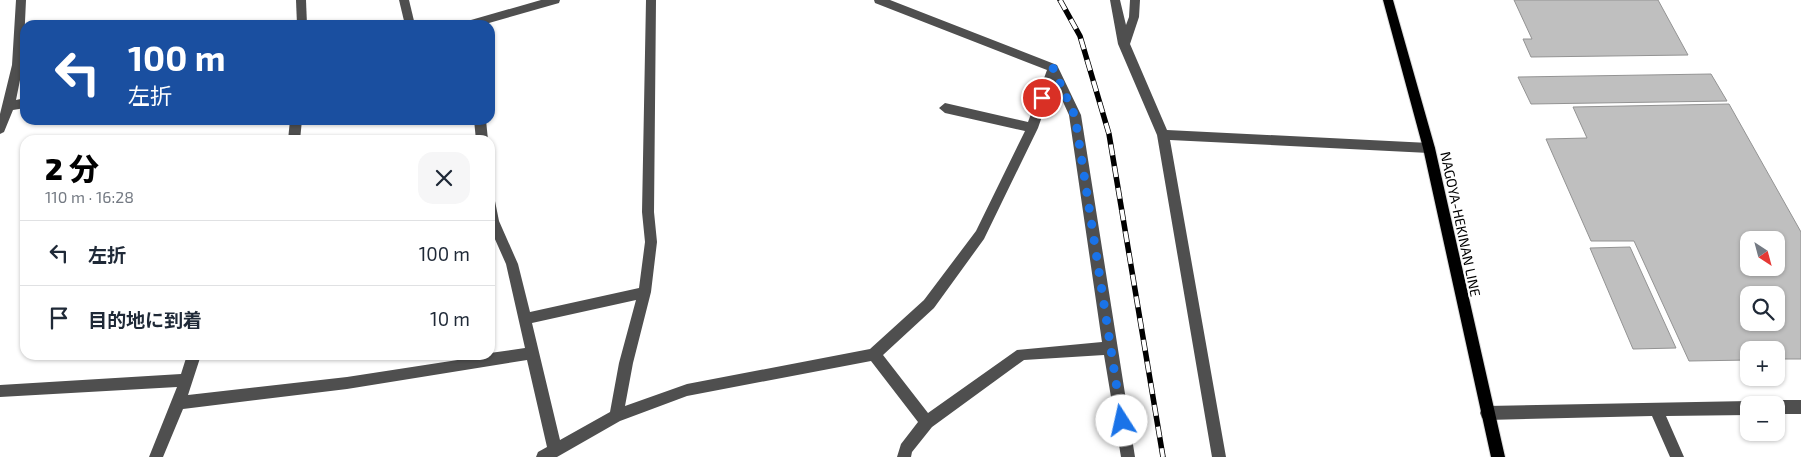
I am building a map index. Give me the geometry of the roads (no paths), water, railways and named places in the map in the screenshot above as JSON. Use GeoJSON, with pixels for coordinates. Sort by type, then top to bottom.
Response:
{"type":"FeatureCollection","features":[{"type":"Feature","properties":{"kind":"main road","name":"NAGOYA-HEKINAN LINE"},"geometry":{"type":"LineString","coordinates":[[1388,0],[1429,148],[1498,457]]}},
{"type":"Feature","properties":{"kind":"street"},"geometry":{"type":"LineString","coordinates":[[21,0],[21,20]]}},
{"type":"Feature","properties":{"kind":"street"},"geometry":{"type":"LineString","coordinates":[[301,0],[302,20]]}},
{"type":"Feature","properties":{"kind":"street"},"geometry":{"type":"LineString","coordinates":[[404,0],[409,20]]}},
{"type":"Feature","properties":{"kind":"street"},"geometry":{"type":"LineString","coordinates":[[486,20],[555,0]]}},
{"type":"Feature","properties":{"kind":"street"},"geometry":{"type":"LineString","coordinates":[[616,416],[626,363],[646,292],[651,242],[648,212],[651,0]]}},
{"type":"Feature","properties":{"kind":"street"},"geometry":{"type":"LineString","coordinates":[[879,0],[1053,68],[1075,116],[1128,457]]}},
{"type":"Feature","properties":{"kind":"street"},"geometry":{"type":"LineString","coordinates":[[1115,0],[1124,44],[1163,135],[1219,457]]}},
{"type":"Feature","properties":{"kind":"street"},"geometry":{"type":"LineString","coordinates":[[1124,44],[1134,17],[1134,0]]}},
{"type":"Feature","properties":{"kind":"street"},"geometry":{"type":"LineString","coordinates":[[0,129],[20,61]]}},
{"type":"Feature","properties":{"kind":"street"},"geometry":{"type":"LineString","coordinates":[[495,226],[512,264],[525,319],[549,454],[616,416],[688,390],[874,354],[929,304],[980,234],[1032,128],[1053,68]]}},
{"type":"Feature","properties":{"kind":"street"},"geometry":{"type":"LineString","coordinates":[[7,101],[20,102]]}},
{"type":"Feature","properties":{"kind":"street"},"geometry":{"type":"LineString","coordinates":[[945,108],[1032,128]]}},
{"type":"Feature","properties":{"kind":"street"},"geometry":{"type":"LineString","coordinates":[[1163,135],[1429,148]]}},
{"type":"Feature","properties":{"kind":"street"},"geometry":{"type":"LineString","coordinates":[[525,319],[646,292]]}},
{"type":"Feature","properties":{"kind":"street"},"geometry":{"type":"LineString","coordinates":[[904,457],[906,448],[927,422],[1022,354],[1110,348]]}},
{"type":"Feature","properties":{"kind":"street"},"geometry":{"type":"LineString","coordinates":[[495,359],[532,353]]}},
{"type":"Feature","properties":{"kind":"street"},"geometry":{"type":"LineString","coordinates":[[874,354],[927,422]]}},
{"type":"Feature","properties":{"kind":"street"},"geometry":{"type":"LineString","coordinates":[[156,457],[179,403],[192,360]]}},
{"type":"Feature","properties":{"kind":"street"},"geometry":{"type":"LineString","coordinates":[[179,403],[347,383],[489,360]]}},
{"type":"Feature","properties":{"kind":"street"},"geometry":{"type":"LineString","coordinates":[[0,391],[186,380]]}},
{"type":"Feature","properties":{"kind":"street"},"geometry":{"type":"LineString","coordinates":[[1785,407],[1801,407]]}},
{"type":"Feature","properties":{"kind":"street"},"geometry":{"type":"LineString","coordinates":[[1487,413],[1740,408]]}},
{"type":"Feature","properties":{"kind":"street"},"geometry":{"type":"LineString","coordinates":[[1656,410],[1677,457]]}},
{"type":"Feature","properties":{"kind":"railway"},"geometry":{"type":"LineString","coordinates":[[1060,0],[1080,36],[1109,134],[1163,457]]}}]}
